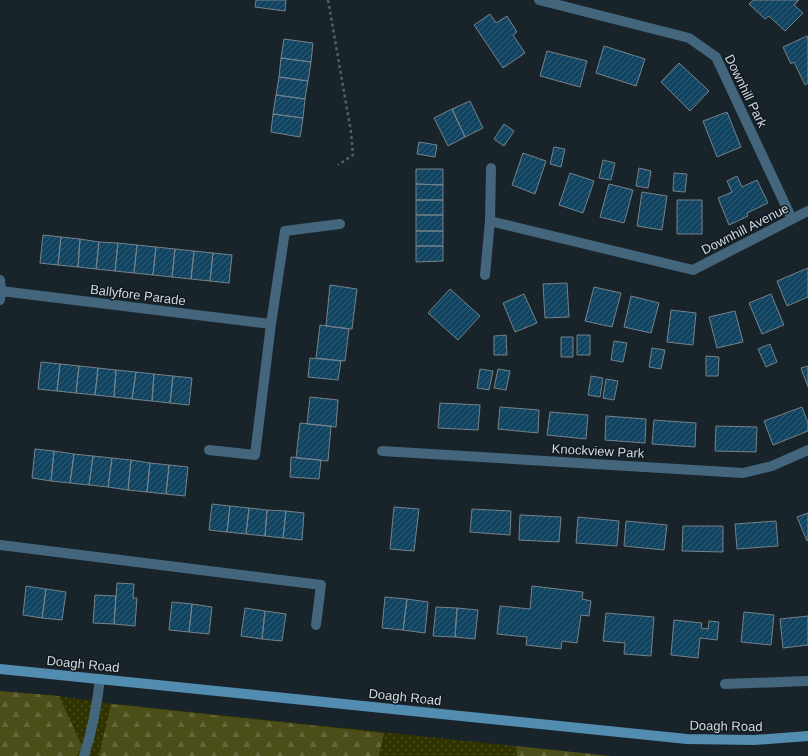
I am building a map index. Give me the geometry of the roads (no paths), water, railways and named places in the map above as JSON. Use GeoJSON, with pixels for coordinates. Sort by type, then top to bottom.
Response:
{"type":"FeatureCollection","features":[{"type":"Feature","properties":{"kind":"main road","name":"Doagh Road"},"geometry":{"type":"LineString","coordinates":[[0,669],[687,739],[754,740],[808,736]]}},
{"type":"Feature","properties":{"kind":"street","name":"Downhill Park"},"geometry":{"type":"LineString","coordinates":[[538,0],[689,38],[716,57],[792,219]]}},
{"type":"Feature","properties":{"kind":"street"},"geometry":{"type":"LineString","coordinates":[[485,275],[490,221],[491,168]]}},
{"type":"Feature","properties":{"kind":"street","name":"Downhill Avenue"},"geometry":{"type":"LineString","coordinates":[[490,221],[693,270],[808,211]]}},
{"type":"Feature","properties":{"kind":"street"},"geometry":{"type":"LineString","coordinates":[[209,450],[255,455],[271,324],[285,231],[340,224]]}},
{"type":"Feature","properties":{"kind":"street"},"geometry":{"type":"LineString","coordinates":[[0,280],[1,296]]}},
{"type":"Feature","properties":{"kind":"street","name":"Ballyfore Parade"},"geometry":{"type":"LineString","coordinates":[[1,296],[271,324]]}},
{"type":"Feature","properties":{"kind":"street","name":"Knockview Park"},"geometry":{"type":"LineString","coordinates":[[382,451],[743,473],[772,466],[808,450]]}},
{"type":"Feature","properties":{"kind":"street"},"geometry":{"type":"LineString","coordinates":[[0,545],[321,585],[316,625]]}},
{"type":"Feature","properties":{"kind":"street"},"geometry":{"type":"LineString","coordinates":[[84,756],[88,746],[100,679]]}},
{"type":"Feature","properties":{"kind":"street"},"geometry":{"type":"LineString","coordinates":[[725,684],[808,682]]}}]}
